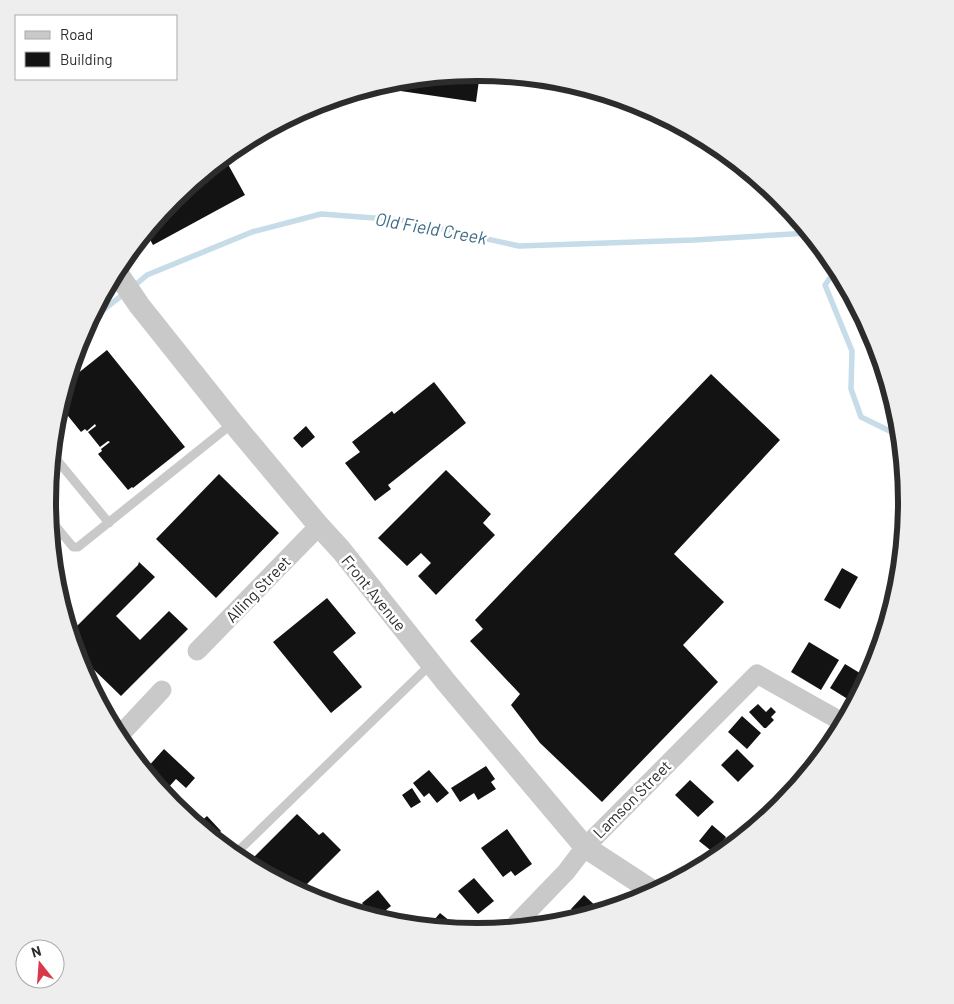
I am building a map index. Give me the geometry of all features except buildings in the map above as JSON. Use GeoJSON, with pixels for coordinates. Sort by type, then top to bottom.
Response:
{"type":"FeatureCollection","features":[{"type":"Feature","properties":{"kind":"street","name":"Front Avenue"},"geometry":{"type":"LineString","coordinates":[[121,279],[234,423],[340,550],[431,664],[585,847],[646,887]]}},
{"type":"Feature","properties":{"kind":"street","name":"Alling Street"},"geometry":{"type":"LineString","coordinates":[[198,651],[319,526]]}},
{"type":"Feature","properties":{"kind":"street","name":"Lamson Street"},"geometry":{"type":"LineString","coordinates":[[519,920],[566,872],[585,847],[757,674],[837,719]]}},
{"type":"Feature","properties":{"kind":"street"},"geometry":{"type":"LineString","coordinates":[[124,731],[162,690]]}},
{"type":"Feature","properties":{"kind":"lane"},"geometry":{"type":"LineString","coordinates":[[57,528],[71,545],[76,547],[81,545],[234,423]]}},
{"type":"Feature","properties":{"kind":"lane"},"geometry":{"type":"LineString","coordinates":[[58,462],[108,523]]}},
{"type":"Feature","properties":{"kind":"lane"},"geometry":{"type":"LineString","coordinates":[[240,850],[431,664]]}},
{"type":"Feature","properties":{"kind":"waterway","name":"Old Field Creek"},"geometry":{"type":"LineString","coordinates":[[133,287],[147,275],[252,232],[321,214],[401,220],[519,246],[694,240],[800,234]]}},
{"type":"Feature","properties":{"kind":"waterway","name":"Old Field Creek"},"geometry":{"type":"LineString","coordinates":[[832,276],[825,285],[852,351],[851,389],[861,417],[892,432]]}},
{"type":"Feature","properties":{"kind":"waterway","name":"Old Field Creek"},"geometry":{"type":"LineString","coordinates":[[103,310],[125,293]]}}]}
